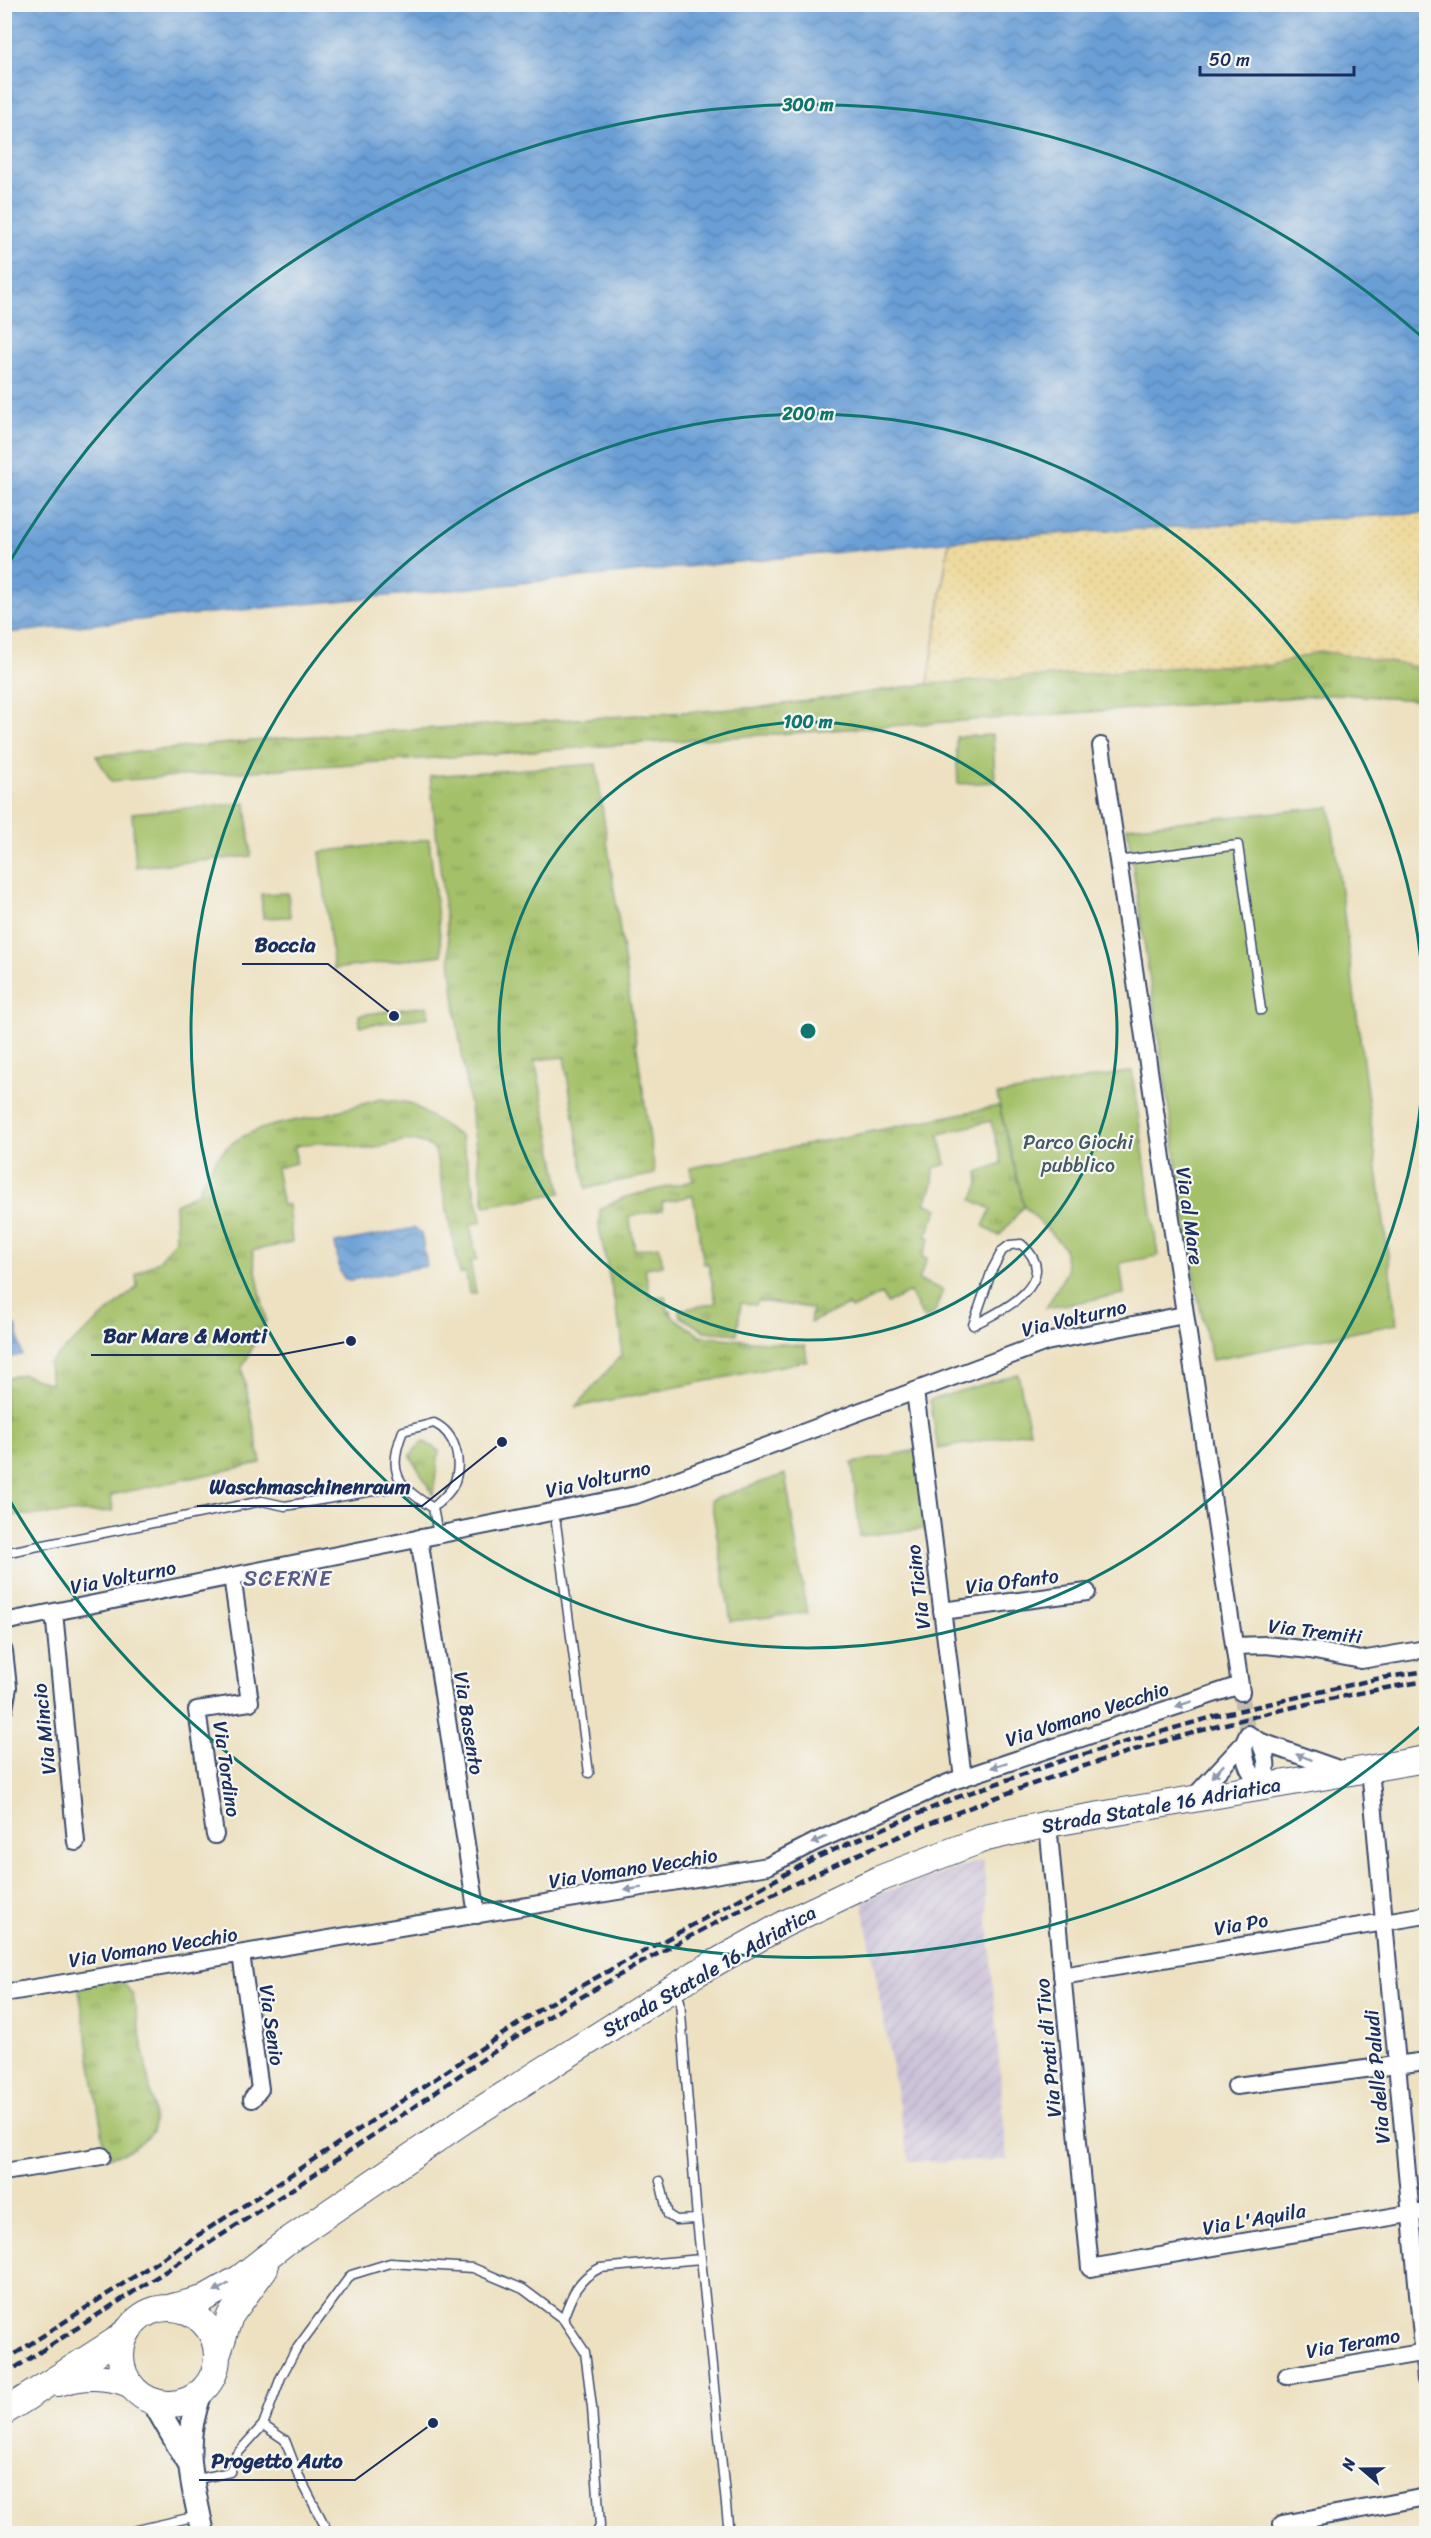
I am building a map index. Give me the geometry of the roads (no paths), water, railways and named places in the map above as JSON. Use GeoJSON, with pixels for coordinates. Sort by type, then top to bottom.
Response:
{"type":"FeatureCollection","features":[{"type":"Feature","properties":{"kind":"main road","name":"Strada Statale 16 Adriatica"},"geometry":{"type":"LineString","coordinates":[[172,2307],[203,2299],[240,2278],[285,2242],[463,2121],[674,1988],[784,1924],[879,1879],[986,1838],[1048,1824],[1426,1759]]}},
{"type":"Feature","properties":{"kind":"main road","name":"Strada Statale 16 Adriatica"},"geometry":{"type":"LineString","coordinates":[[218,2353],[230,2316],[285,2242]]}},
{"type":"Feature","properties":{"kind":"main road"},"geometry":{"type":"LineString","coordinates":[[4,2412],[41,2388],[114,2341],[140,2316],[155,2309],[172,2307],[186,2309],[198,2316],[208,2326],[218,2353],[214,2374],[201,2392],[178,2403],[153,2401],[130,2384],[107,2376],[86,2376],[41,2388]]}},
{"type":"Feature","properties":{"kind":"main road"},"geometry":{"type":"LineString","coordinates":[[129,2329],[123,2342],[121,2356],[123,2371],[130,2384]]}},
{"type":"Feature","properties":{"kind":"street","name":"Via al Mare"},"geometry":{"type":"LineString","coordinates":[[1101,746],[1240,1688]]}},
{"type":"Feature","properties":{"kind":"street","name":"Via Volturno"},"geometry":{"type":"LineString","coordinates":[[4,1622],[636,1495],[1046,1342],[1184,1315]]}},
{"type":"Feature","properties":{"kind":"street","name":"Via Ticino"},"geometry":{"type":"LineString","coordinates":[[915,1391],[963,1778]]}},
{"type":"Feature","properties":{"kind":"street","name":"Via Basento"},"geometry":{"type":"LineString","coordinates":[[419,1538],[477,1915]]}},
{"type":"Feature","properties":{"kind":"street","name":"Via Tordino"},"geometry":{"type":"LineString","coordinates":[[215,1835],[197,1710],[250,1702],[232,1576]]}},
{"type":"Feature","properties":{"kind":"street","name":"Via Ofanto"},"geometry":{"type":"LineString","coordinates":[[942,1611],[1087,1592]]}},
{"type":"Feature","properties":{"kind":"street","name":"Via Mincio"},"geometry":{"type":"LineString","coordinates":[[54,1612],[76,1842]]}},
{"type":"Feature","properties":{"kind":"street","name":"Via Tremiti"},"geometry":{"type":"LineString","coordinates":[[1234,1646],[1266,1645],[1310,1650],[1361,1660],[1426,1649]]}},
{"type":"Feature","properties":{"kind":"street"},"geometry":{"type":"LineString","coordinates":[[4,1651],[8,1688],[4,1709]]}},
{"type":"Feature","properties":{"kind":"street","name":"Via Vomano Vecchio"},"geometry":{"type":"LineString","coordinates":[[4,1993],[768,1866],[814,1842],[963,1778],[1240,1688]]}},
{"type":"Feature","properties":{"kind":"street"},"geometry":{"type":"LineString","coordinates":[[1252,1742],[1359,1771]]}},
{"type":"Feature","properties":{"kind":"street"},"geometry":{"type":"LineString","coordinates":[[1252,1742],[1266,1754],[1268,1769],[1263,1787]]}},
{"type":"Feature","properties":{"kind":"street"},"geometry":{"type":"LineString","coordinates":[[1193,1798],[1252,1742]]}},
{"type":"Feature","properties":{"kind":"street","name":"Via delle Paludi"},"geometry":{"type":"LineString","coordinates":[[1359,1771],[1384,1922],[1396,2065],[1419,2212],[1426,2380]]}},
{"type":"Feature","properties":{"kind":"street","name":"Via Prati di Tivo"},"geometry":{"type":"LineString","coordinates":[[1048,1824],[1089,2268]]}},
{"type":"Feature","properties":{"kind":"street","name":"Via Po"},"geometry":{"type":"LineString","coordinates":[[1062,1976],[1426,1915]]}},
{"type":"Feature","properties":{"kind":"street","name":"Via Senio"},"geometry":{"type":"LineString","coordinates":[[241,1954],[260,2089],[252,2099]]}},
{"type":"Feature","properties":{"kind":"street"},"geometry":{"type":"LineString","coordinates":[[1236,2086],[1426,2061]]}},
{"type":"Feature","properties":{"kind":"street"},"geometry":{"type":"LineString","coordinates":[[4,2172],[102,2156]]}},
{"type":"Feature","properties":{"kind":"street","name":"Via L'Aquila"},"geometry":{"type":"LineString","coordinates":[[1089,2268],[1419,2212]]}},
{"type":"Feature","properties":{"kind":"street","name":"Via Teramo"},"geometry":{"type":"LineString","coordinates":[[1287,2376],[1425,2352]]}},
{"type":"Feature","properties":{"kind":"street"},"geometry":{"type":"LineString","coordinates":[[201,2392],[190,2426],[190,2471],[201,2524]]}},
{"type":"Feature","properties":{"kind":"street"},"geometry":{"type":"LineString","coordinates":[[153,2401],[190,2471]]}},
{"type":"Feature","properties":{"kind":"street"},"geometry":{"type":"LineString","coordinates":[[1282,2524],[1426,2497]]}},
{"type":"Feature","properties":{"kind":"lane"},"geometry":{"type":"LineString","coordinates":[[1117,861],[1238,845],[1261,1010]]}},
{"type":"Feature","properties":{"kind":"lane"},"geometry":{"type":"LineString","coordinates":[[1021,1244],[1034,1262],[1034,1277],[1025,1295],[1002,1311],[973,1325],[997,1259],[1010,1245],[1021,1244]]}},
{"type":"Feature","properties":{"kind":"lane"},"geometry":{"type":"LineString","coordinates":[[433,1508],[452,1489],[458,1459],[448,1433],[434,1423],[410,1427],[403,1431],[396,1452],[395,1469],[403,1486],[433,1508],[438,1534]]}},
{"type":"Feature","properties":{"kind":"lane"},"geometry":{"type":"LineString","coordinates":[[4,1553],[262,1501],[285,1506],[403,1486]]}},
{"type":"Feature","properties":{"kind":"lane"},"geometry":{"type":"LineString","coordinates":[[556,1523],[589,1773]]}},
{"type":"Feature","properties":{"kind":"lane"},"geometry":{"type":"LineString","coordinates":[[674,1988],[680,2001],[697,2219],[729,2534]]}},
{"type":"Feature","properties":{"kind":"lane"},"geometry":{"type":"LineString","coordinates":[[660,2181],[668,2215],[676,2220],[697,2219]]}},
{"type":"Feature","properties":{"kind":"lane"},"geometry":{"type":"LineString","coordinates":[[563,2319],[573,2290],[590,2273],[600,2268],[701,2259]]}},
{"type":"Feature","properties":{"kind":"lane"},"geometry":{"type":"LineString","coordinates":[[190,2471],[230,2472],[236,2455],[263,2425],[281,2377],[295,2351],[351,2275],[390,2263],[473,2268],[523,2289],[563,2319],[585,2352],[592,2407],[600,2526],[596,2534]]}},
{"type":"Feature","properties":{"kind":"lane"},"geometry":{"type":"LineString","coordinates":[[263,2425],[285,2440],[298,2474],[329,2534]]}},
{"type":"Feature","properties":{"kind":"lane"},"geometry":{"type":"LineString","coordinates":[[132,2534],[133,2531],[201,2524]]}},
{"type":"Feature","properties":{"kind":"water"},"geometry":{"type":"Polygon","coordinates":[[[5,4],[1426,5],[1426,513],[995,537],[5,633],[5,4]]]}},
{"type":"Feature","properties":{"kind":"water"},"geometry":{"type":"Polygon","coordinates":[[[415,1228],[421,1233],[427,1266],[351,1280],[345,1279],[340,1272],[335,1243],[415,1228]]]}},
{"type":"Feature","properties":{"kind":"water"},"geometry":{"type":"Polygon","coordinates":[[[16,1326],[22,1355],[5,1358],[5,1328],[16,1326]]]}},
{"type":"Feature","properties":{"kind":"tunnel"},"geometry":{"type":"LineString","coordinates":[[1241,1692],[1248,1734]]}},
{"type":"Feature","properties":{"kind":"railway"},"geometry":{"type":"LineString","coordinates":[[4,2361],[548,2004],[815,1858],[955,1798],[1064,1760],[1216,1716],[1376,1679],[1426,1671]]}},
{"type":"Feature","properties":{"kind":"railway"},"geometry":{"type":"LineString","coordinates":[[4,2375],[305,2180],[540,2022],[668,1948],[771,1895],[875,1847],[982,1803],[1091,1764],[1201,1731],[1313,1703],[1426,1681]]}},
{"type":"Feature","properties":{"kind":"place","name":"Boccia"},"geometry":{"type":"Point","coordinates":[394,1016]}},
{"type":"Feature","properties":{"kind":"place","name":"Bar Mare & Monti"},"geometry":{"type":"Point","coordinates":[351,1341]}},
{"type":"Feature","properties":{"kind":"place","name":"Waschmaschinenraum"},"geometry":{"type":"Point","coordinates":[502,1442]}},
{"type":"Feature","properties":{"kind":"place","name":"Progetto Auto"},"geometry":{"type":"Point","coordinates":[433,2423]}},
{"type":"Feature","properties":{"kind":"district","name":"SCERNE"},"geometry":{"type":"Point","coordinates":[288,1578]}},
{"type":"Feature","properties":{"kind":"park label","name":"Parco Giochi pubblico"},"geometry":{"type":"Point","coordinates":[1078,1154]}}]}
